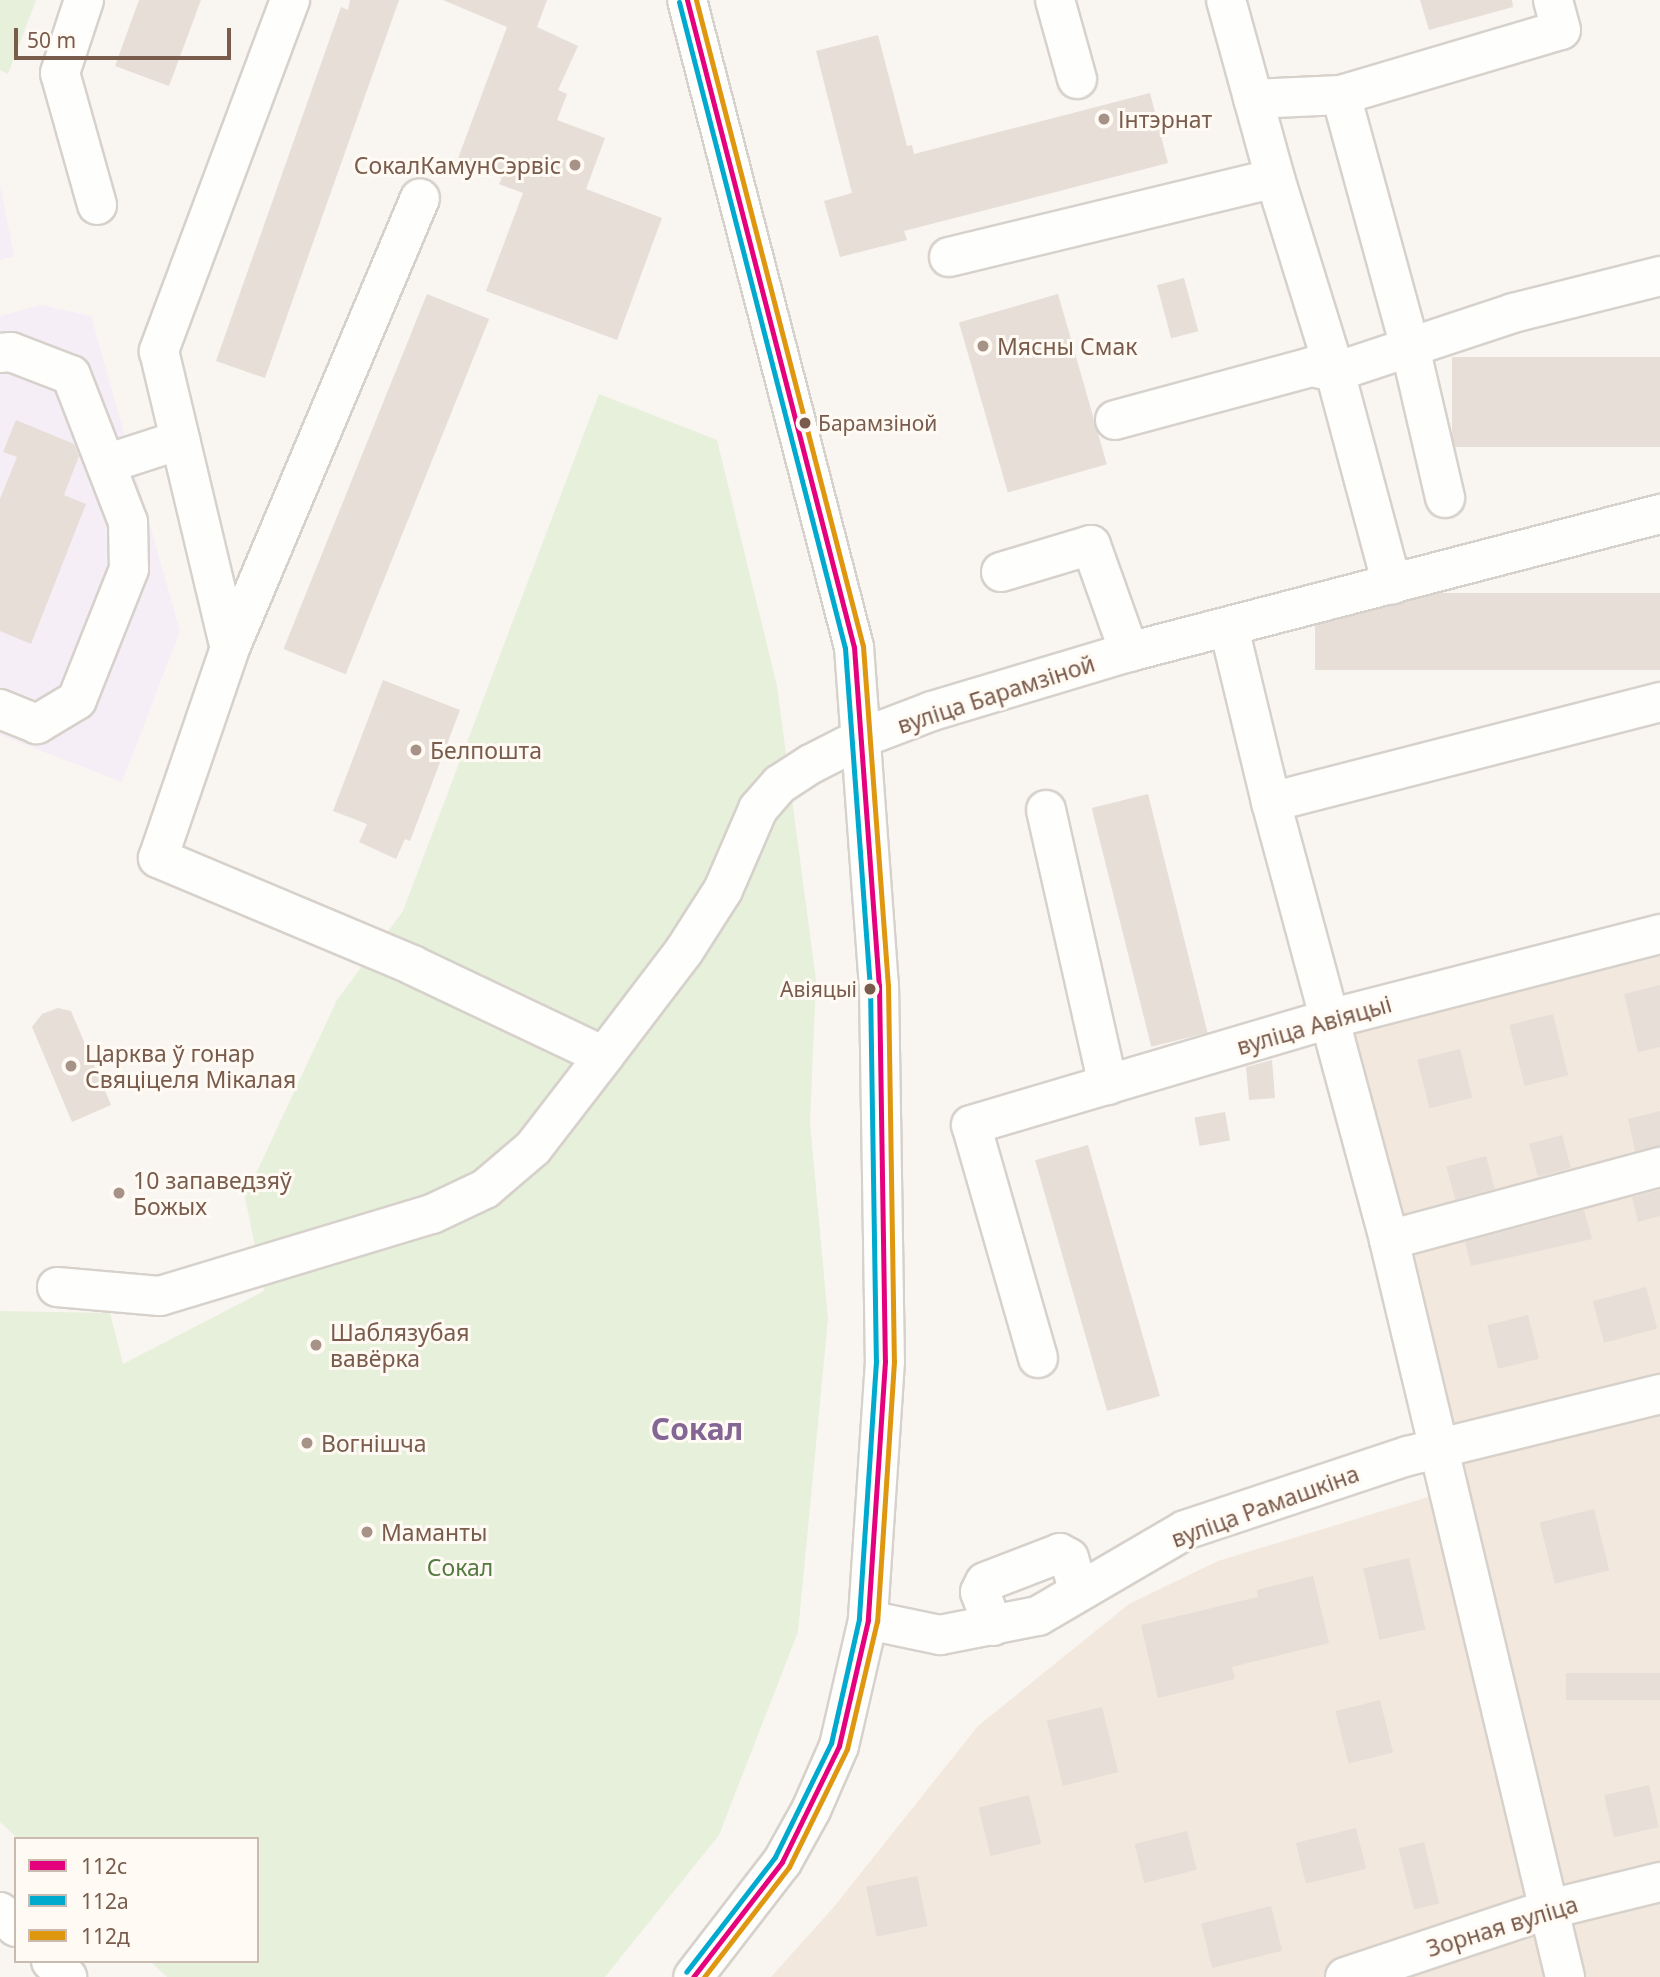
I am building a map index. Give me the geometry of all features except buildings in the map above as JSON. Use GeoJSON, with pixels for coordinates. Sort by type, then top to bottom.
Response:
{"type":"FeatureCollection","features":[{"type":"Feature","properties":{"kind":"street"},"geometry":{"type":"LineString","coordinates":[[84,0],[60,73],[97,205]]}},
{"type":"Feature","properties":{"kind":"street"},"geometry":{"type":"LineString","coordinates":[[230,648],[159,351],[290,0]]}},
{"type":"Feature","properties":{"kind":"street","name":"вуліца Барамзіной"},"geometry":{"type":"LineString","coordinates":[[687,0],[851,635],[864,737],[1129,652],[1660,514]]}},
{"type":"Feature","properties":{"kind":"street"},"geometry":{"type":"LineString","coordinates":[[1055,0],[1077,79]]}},
{"type":"Feature","properties":{"kind":"street"},"geometry":{"type":"LineString","coordinates":[[1226,0],[1275,178],[1335,372],[1392,584]]}},
{"type":"Feature","properties":{"kind":"street"},"geometry":{"type":"LineString","coordinates":[[1253,99],[1341,95],[1561,30],[1553,0]]}},
{"type":"Feature","properties":{"kind":"street"},"geometry":{"type":"LineString","coordinates":[[1341,95],[1410,347],[1445,498]]}},
{"type":"Feature","properties":{"kind":"street"},"geometry":{"type":"LineString","coordinates":[[949,257],[1275,178]]}},
{"type":"Feature","properties":{"kind":"street"},"geometry":{"type":"LineString","coordinates":[[421,198],[230,648],[158,858],[412,965],[604,1056]]}},
{"type":"Feature","properties":{"kind":"street"},"geometry":{"type":"LineString","coordinates":[[1115,421],[1311,367],[1335,372],[1513,313],[1660,276]]}},
{"type":"Feature","properties":{"kind":"street"},"geometry":{"type":"LineString","coordinates":[[0,354],[11,352],[71,375],[128,523],[129,569],[77,700],[37,724],[0,709]]}},
{"type":"Feature","properties":{"kind":"street"},"geometry":{"type":"LineString","coordinates":[[106,464],[180,440]]}},
{"type":"Feature","properties":{"kind":"street"},"geometry":{"type":"LineString","coordinates":[[1000,572],[1091,545],[1129,652]]}},
{"type":"Feature","properties":{"kind":"street"},"geometry":{"type":"LineString","coordinates":[[1229,628],[1271,802],[1389,1240],[1565,1977]]}},
{"type":"Feature","properties":{"kind":"street"},"geometry":{"type":"LineString","coordinates":[[1271,802],[1660,702]]}},
{"type":"Feature","properties":{"kind":"street"},"geometry":{"type":"LineString","coordinates":[[57,1287],[160,1296],[432,1214],[485,1189],[533,1148],[684,951],[723,890],[758,809],[780,784],[864,737],[879,985],[886,1361],[868,1620],[839,1746],[811,1810],[782,1862],[693,1977]]}},
{"type":"Feature","properties":{"kind":"street"},"geometry":{"type":"LineString","coordinates":[[1046,810],[1108,1085]]}},
{"type":"Feature","properties":{"kind":"street","name":"вуліца Авіяцыі"},"geometry":{"type":"LineString","coordinates":[[1038,1358],[971,1125],[1329,1018],[1660,934]]}},
{"type":"Feature","properties":{"kind":"street"},"geometry":{"type":"LineString","coordinates":[[1389,1240],[1660,1167]]}},
{"type":"Feature","properties":{"kind":"street","name":"вуліца Рамашкіна"},"geometry":{"type":"LineString","coordinates":[[868,1620],[940,1635],[1038,1616],[1185,1530],[1440,1449],[1660,1394]]}},
{"type":"Feature","properties":{"kind":"street"},"geometry":{"type":"LineString","coordinates":[[993,1626],[980,1592],[985,1582],[1060,1553],[1069,1558],[1079,1592]]}},
{"type":"Feature","properties":{"kind":"street","name":"Зорная вуліца"},"geometry":{"type":"LineString","coordinates":[[1345,1977],[1550,1909],[1660,1882]]}},
{"type":"Feature","properties":{"kind":"street"},"geometry":{"type":"LineString","coordinates":[[0,1912],[14,1925]]}},
{"type":"Feature","properties":{"kind":"street"},"geometry":{"type":"LineString","coordinates":[[53,1963],[67,1977]]}},
{"type":"Feature","properties":{"kind":"shaded area"},"geometry":{"type":"Polygon","coordinates":[[[0,185],[14,256],[0,260],[0,185]]]}},
{"type":"Feature","properties":{"kind":"shaded area"},"geometry":{"type":"Polygon","coordinates":[[[41,305],[91,316],[180,631],[122,782],[0,735],[0,316],[41,305]]]}},
{"type":"Feature","properties":{"kind":"shaded area"},"geometry":{"type":"Polygon","coordinates":[[[1660,945],[1660,1977],[771,1977],[833,1908],[978,1726],[1129,1604],[1218,1561],[1461,1487],[1345,1046],[1358,1030],[1660,945]]]}},
{"type":"Feature","properties":{"kind":"green space"},"geometry":{"type":"Polygon","coordinates":[[[0,0],[36,0],[8,74],[0,70],[0,0]]]}},
{"type":"Feature","properties":{"kind":"green space","name":"Сокал"},"geometry":{"type":"Polygon","coordinates":[[[599,394],[717,440],[777,686],[816,980],[810,1123],[828,1319],[798,1632],[719,1835],[605,1977],[167,1977],[152,1963],[259,1963],[259,1837],[16,1837],[0,1822],[0,1311],[110,1313],[123,1364],[264,1291],[245,1197],[337,1000],[403,911],[599,394]]]}},
{"type":"Feature","properties":{"kind":"transit line","name":"112с"},"geometry":{"type":"LineString","coordinates":[[687,0],[854,647],[879,985],[885,1361],[868,1620],[839,1746],[782,1862],[693,1977]]}},
{"type":"Feature","properties":{"kind":"transit line","name":"112д"},"geometry":{"type":"LineString","coordinates":[[696,0],[863,646],[888,985],[894,1361],[877,1621],[847,1749],[789,1867],[704,1977]]}},
{"type":"Feature","properties":{"kind":"transit line","name":"112а"},"geometry":{"type":"LineString","coordinates":[[679,2],[845,648],[870,985],[876,1361],[859,1619],[831,1743],[775,1857],[686,1972]]}},
{"type":"Feature","properties":{"kind":"place","name":"Інтэрнат"},"geometry":{"type":"Point","coordinates":[1104,119]}},
{"type":"Feature","properties":{"kind":"place","name":"СокалКамунСэрвіс"},"geometry":{"type":"Point","coordinates":[575,165]}},
{"type":"Feature","properties":{"kind":"place","name":"Мясны Смак"},"geometry":{"type":"Point","coordinates":[983,346]}},
{"type":"Feature","properties":{"kind":"place","name":"Барамзіной"},"geometry":{"type":"Point","coordinates":[805,423]}},
{"type":"Feature","properties":{"kind":"place","name":"Белпошта"},"geometry":{"type":"Point","coordinates":[416,750]}},
{"type":"Feature","properties":{"kind":"place","name":"Авіяцыі"},"geometry":{"type":"Point","coordinates":[870,989]}},
{"type":"Feature","properties":{"kind":"place","name":"Царква ў гонар Свяціцеля Мікалая"},"geometry":{"type":"Point","coordinates":[71,1066]}},
{"type":"Feature","properties":{"kind":"place","name":"10 запаведзяў Божых"},"geometry":{"type":"Point","coordinates":[119,1193]}},
{"type":"Feature","properties":{"kind":"place","name":"Шаблязубая вавёрка"},"geometry":{"type":"Point","coordinates":[316,1345]}},
{"type":"Feature","properties":{"kind":"place","name":"Вогнішча"},"geometry":{"type":"Point","coordinates":[307,1443]}},
{"type":"Feature","properties":{"kind":"place","name":"Маманты"},"geometry":{"type":"Point","coordinates":[367,1532]}},
{"type":"Feature","properties":{"kind":"district","name":"Сокал"},"geometry":{"type":"Point","coordinates":[697,1429]}}]}
